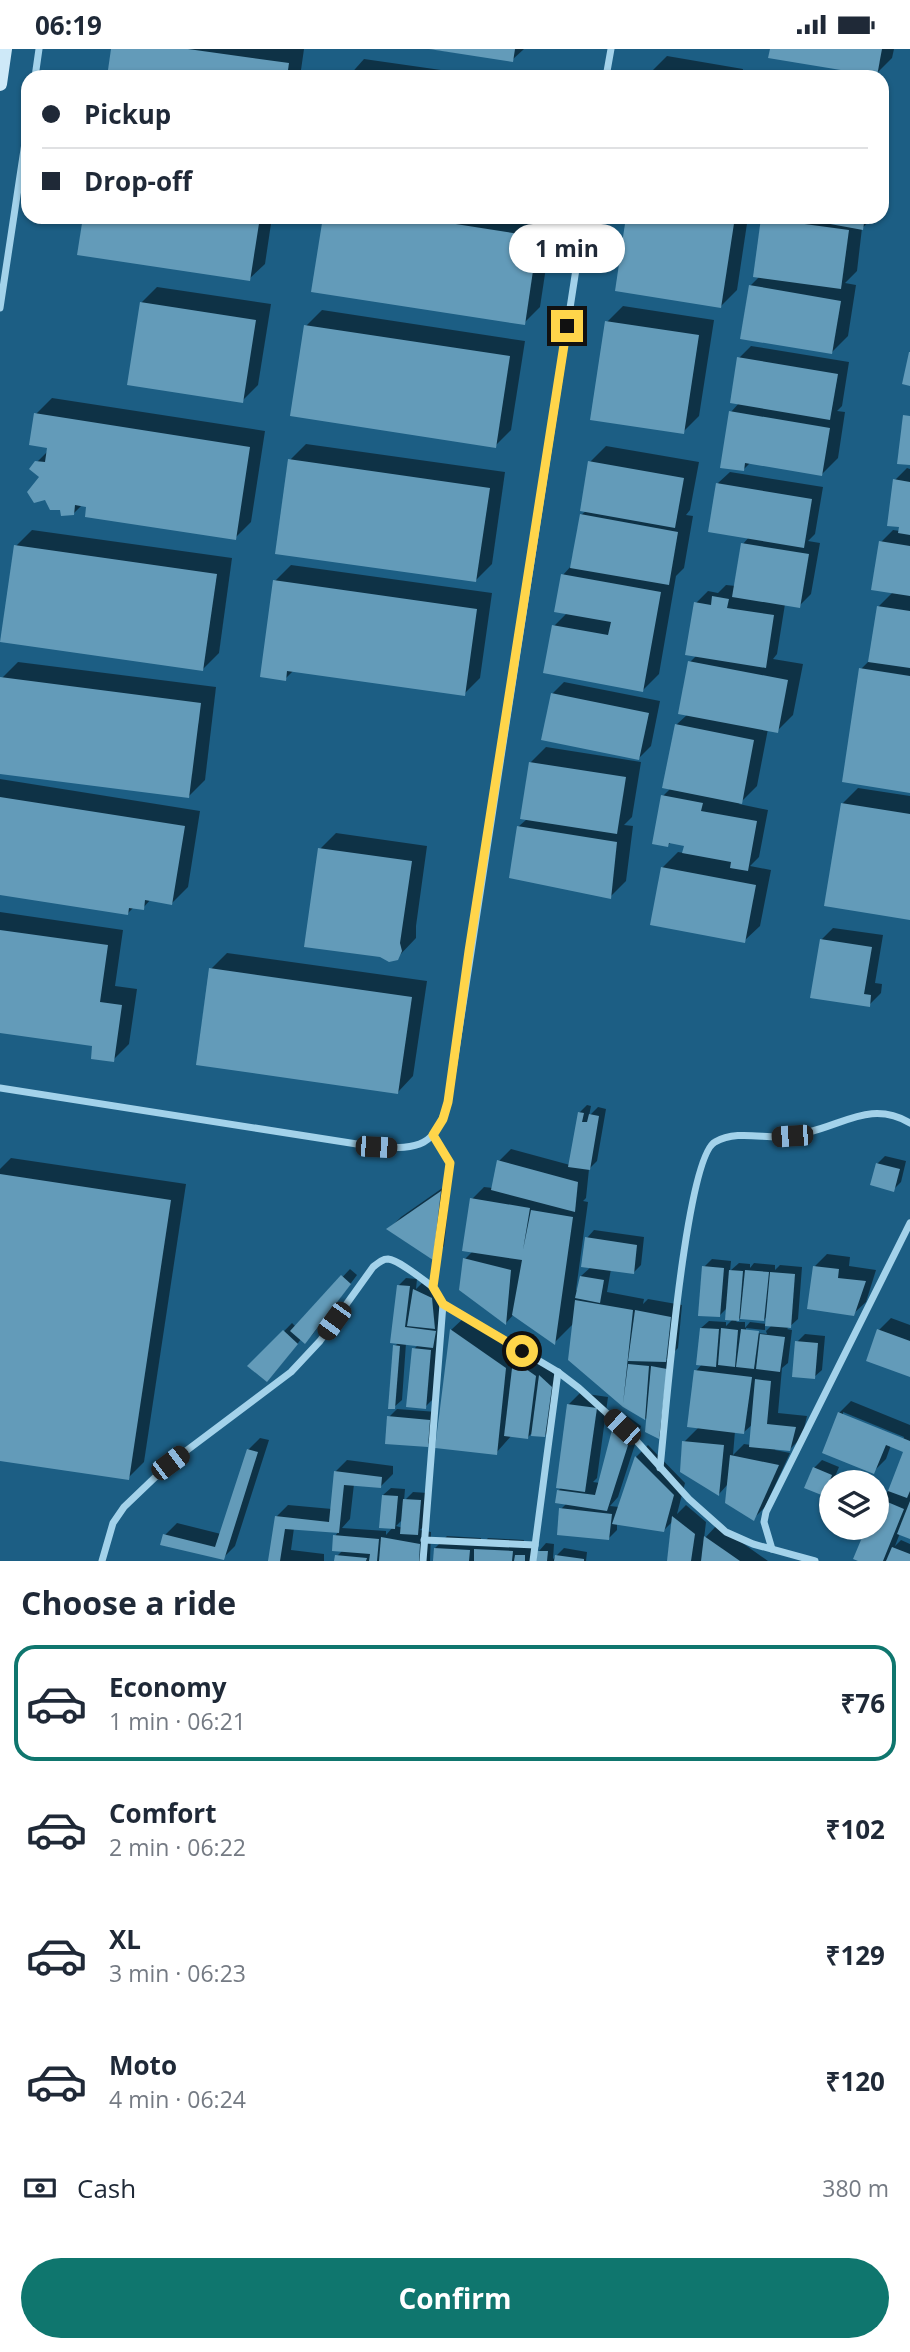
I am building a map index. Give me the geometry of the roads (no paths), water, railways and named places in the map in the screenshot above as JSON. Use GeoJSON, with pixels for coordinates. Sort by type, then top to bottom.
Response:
{"type":"FeatureCollection","features":[{"type":"Feature","properties":{"kind":"main road"},"geometry":{"type":"LineString","coordinates":[[0,84],[5,49]]}},
{"type":"Feature","properties":{"kind":"street"},"geometry":{"type":"LineString","coordinates":[[36,70],[39,49]]}},
{"type":"Feature","properties":{"kind":"street"},"geometry":{"type":"LineString","coordinates":[[607,70],[611,49]]}},
{"type":"Feature","properties":{"kind":"street"},"geometry":{"type":"LineString","coordinates":[[0,308],[21,169]]}},
{"type":"Feature","properties":{"kind":"street"},"geometry":{"type":"LineString","coordinates":[[0,1088],[376,1147],[402,1148],[424,1143],[433,1135],[443,1119],[448,1102],[469,951],[583,224]]}},
{"type":"Feature","properties":{"kind":"street"},"geometry":{"type":"LineString","coordinates":[[902,1118],[910,1109]]}},
{"type":"Feature","properties":{"kind":"street"},"geometry":{"type":"LineString","coordinates":[[660,1468],[682,1263],[705,1151],[713,1142],[727,1137],[792,1136],[870,1112],[888,1113],[910,1123]]}},
{"type":"Feature","properties":{"kind":"street"},"geometry":{"type":"LineString","coordinates":[[433,1135],[450,1163],[433,1287]]}},
{"type":"Feature","properties":{"kind":"street"},"geometry":{"type":"LineString","coordinates":[[772,1549],[764,1521],[766,1512],[910,1223]]}},
{"type":"Feature","properties":{"kind":"street"},"geometry":{"type":"LineString","coordinates":[[102,1561],[113,1523],[124,1507],[170,1463],[291,1372],[320,1341],[373,1267],[386,1259],[394,1261],[433,1287],[443,1304],[558,1372],[633,1437],[706,1516],[726,1532],[739,1539],[815,1561]]}},
{"type":"Feature","properties":{"kind":"street"},"geometry":{"type":"LineString","coordinates":[[423,1561],[443,1304]]}},
{"type":"Feature","properties":{"kind":"street"},"geometry":{"type":"LineString","coordinates":[[533,1561],[558,1372]]}},
{"type":"Feature","properties":{"kind":"street"},"geometry":{"type":"LineString","coordinates":[[424,1540],[535,1545]]}}]}
